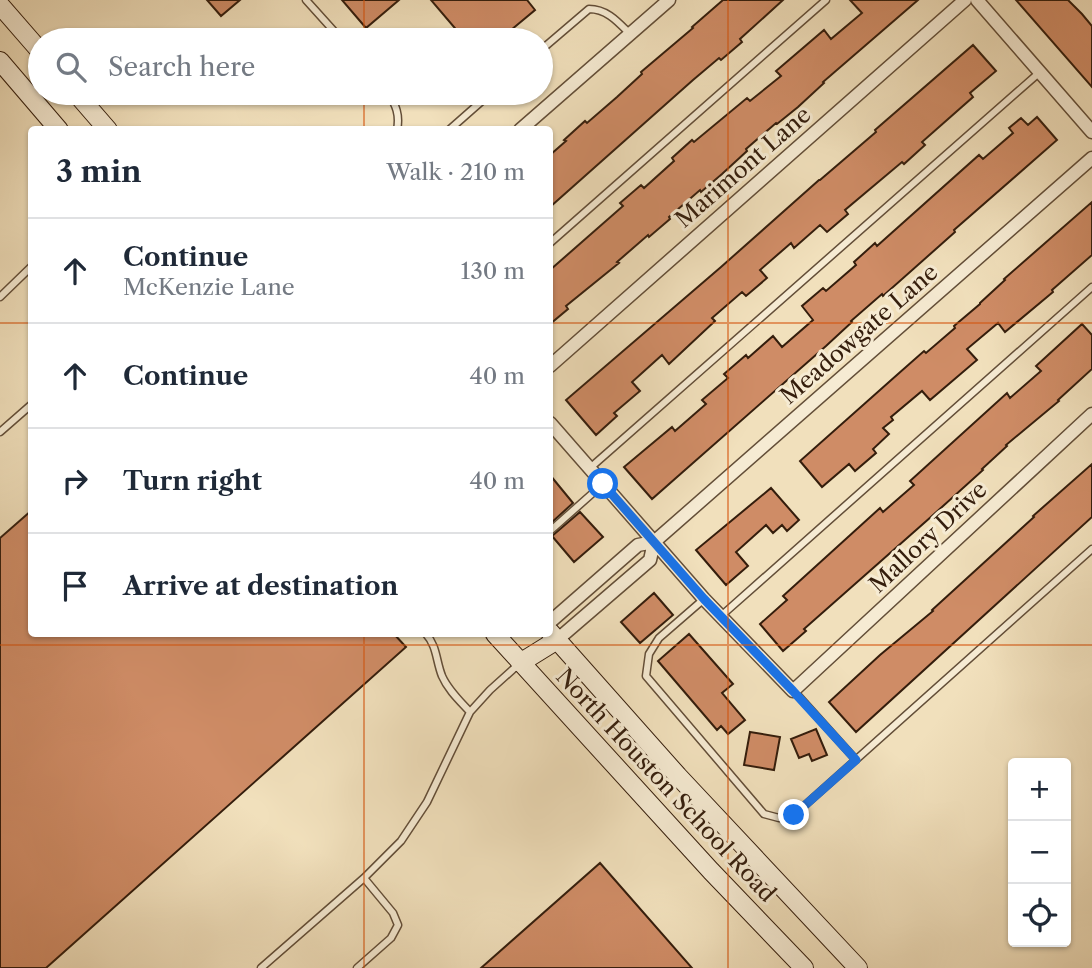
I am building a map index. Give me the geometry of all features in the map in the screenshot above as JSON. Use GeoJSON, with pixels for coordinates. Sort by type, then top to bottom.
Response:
{"type":"FeatureCollection","features":[{"type":"Feature","properties":{"kind":"main road"},"geometry":{"type":"LineString","coordinates":[[0,5],[28,37]]}},
{"type":"Feature","properties":{"kind":"main road"},"geometry":{"type":"LineString","coordinates":[[0,61],[28,94]]}},
{"type":"Feature","properties":{"kind":"main road"},"geometry":{"type":"LineString","coordinates":[[38,105],[56,126]]}},
{"type":"Feature","properties":{"kind":"main road"},"geometry":{"type":"LineString","coordinates":[[86,105],[105,126]]}},
{"type":"Feature","properties":{"kind":"main road","name":"North Houston School Road"},"geometry":{"type":"LineString","coordinates":[[498,637],[711,871],[804,968]]}},
{"type":"Feature","properties":{"kind":"main road"},"geometry":{"type":"LineString","coordinates":[[520,663],[547,637]]}},
{"type":"Feature","properties":{"kind":"main road","name":"North Houston School Road"},"geometry":{"type":"LineString","coordinates":[[551,637],[858,968]]}},
{"type":"Feature","properties":{"kind":"street"},"geometry":{"type":"LineString","coordinates":[[553,101],[669,0]]}},
{"type":"Feature","properties":{"kind":"street","name":"Marimont Lane"},"geometry":{"type":"LineString","coordinates":[[553,363],[965,0]]}},
{"type":"Feature","properties":{"kind":"street"},"geometry":{"type":"LineString","coordinates":[[977,0],[1092,132]]}},
{"type":"Feature","properties":{"kind":"street"},"geometry":{"type":"LineString","coordinates":[[525,126],[549,105]]}},
{"type":"Feature","properties":{"kind":"street","name":"Meadowgate Lane"},"geometry":{"type":"LineString","coordinates":[[553,619],[638,545],[654,542],[1092,158]]}},
{"type":"Feature","properties":{"kind":"street","name":"Mallory Drive"},"geometry":{"type":"LineString","coordinates":[[793,691],[1092,414]]}},
{"type":"Feature","properties":{"kind":"street"},"geometry":{"type":"LineString","coordinates":[[553,426],[704,599],[793,691]]}},
{"type":"Feature","properties":{"kind":"street","name":"Meadowgate Lane"},"geometry":{"type":"LineString","coordinates":[[553,632],[650,560],[654,542]]}},
{"type":"Feature","properties":{"kind":"lane"},"geometry":{"type":"LineString","coordinates":[[306,0],[331,28]]}},
{"type":"Feature","properties":{"kind":"lane"},"geometry":{"type":"LineString","coordinates":[[553,240],[826,0]]}},
{"type":"Feature","properties":{"kind":"lane"},"geometry":{"type":"LineString","coordinates":[[553,40],[589,9],[598,9],[610,16],[630,34]]}},
{"type":"Feature","properties":{"kind":"lane"},"geometry":{"type":"LineString","coordinates":[[590,468],[1040,72]]}},
{"type":"Feature","properties":{"kind":"lane"},"geometry":{"type":"LineString","coordinates":[[395,105],[398,126]]}},
{"type":"Feature","properties":{"kind":"lane"},"geometry":{"type":"LineString","coordinates":[[454,126],[477,105]]}},
{"type":"Feature","properties":{"kind":"lane"},"geometry":{"type":"LineString","coordinates":[[0,297],[28,270]]}},
{"type":"Feature","properties":{"kind":"lane"},"geometry":{"type":"LineString","coordinates":[[721,616],[1092,287]]}},
{"type":"Feature","properties":{"kind":"lane"},"geometry":{"type":"LineString","coordinates":[[0,432],[28,408]]}},
{"type":"Feature","properties":{"kind":"lane"},"geometry":{"type":"LineString","coordinates":[[553,528],[603,484]]}},
{"type":"Feature","properties":{"kind":"lane"},"geometry":{"type":"LineString","coordinates":[[704,599],[659,638],[649,654],[646,676],[764,814],[779,818],[794,815],[1092,549]]}},
{"type":"Feature","properties":{"kind":"lane"},"geometry":{"type":"LineString","coordinates":[[429,637],[447,687],[470,712]]}},
{"type":"Feature","properties":{"kind":"lane"},"geometry":{"type":"LineString","coordinates":[[261,968],[364,878],[401,841],[426,802],[470,712],[520,663]]}},
{"type":"Feature","properties":{"kind":"lane"},"geometry":{"type":"LineString","coordinates":[[793,691],[856,760]]}},
{"type":"Feature","properties":{"kind":"lane"},"geometry":{"type":"LineString","coordinates":[[357,968],[391,938],[398,925],[393,913],[364,878]]}},
{"type":"Feature","properties":{"kind":"building"},"geometry":{"type":"Polygon","coordinates":[[[207,0],[240,0],[221,16],[207,0]]]}},
{"type":"Feature","properties":{"kind":"building"},"geometry":{"type":"Polygon","coordinates":[[[342,0],[399,0],[366,28],[342,0]]]}},
{"type":"Feature","properties":{"kind":"building"},"geometry":{"type":"Polygon","coordinates":[[[431,0],[527,0],[535,10],[513,28],[455,28],[431,0]]]}},
{"type":"Feature","properties":{"kind":"building"},"geometry":{"type":"Polygon","coordinates":[[[723,0],[783,0],[740,39],[742,42],[693,80],[553,204],[553,152],[723,0]]]}},
{"type":"Feature","properties":{"kind":"building"},"geometry":{"type":"Polygon","coordinates":[[[850,0],[918,0],[798,107],[746,149],[747,151],[722,174],[566,306],[568,309],[553,322],[553,267],[623,206],[620,203],[641,185],[644,188],[674,161],[672,158],[692,140],[694,142],[747,98],[750,101],[781,76],[776,71],[824,30],[831,39],[862,13],[850,0]]]}},
{"type":"Feature","properties":{"kind":"building"},"geometry":{"type":"Polygon","coordinates":[[[1016,0],[1068,0],[1082,14],[1092,26],[1092,87],[1016,0]]]}},
{"type":"Feature","properties":{"kind":"building"},"geometry":{"type":"Polygon","coordinates":[[[973,45],[996,71],[970,93],[973,97],[922,142],[925,145],[904,164],[902,162],[845,210],[848,214],[827,232],[820,225],[794,248],[791,243],[760,270],[767,278],[746,296],[742,292],[712,318],[715,321],[669,364],[662,355],[632,382],[640,391],[614,413],[617,416],[596,435],[566,400],[973,45]]]}},
{"type":"Feature","properties":{"kind":"building"},"geometry":{"type":"Polygon","coordinates":[[[1037,117],[1057,140],[652,499],[624,467],[672,427],[675,431],[706,404],[702,400],[728,378],[724,374],[746,355],[748,358],[773,336],[782,347],[813,320],[802,306],[823,288],[826,291],[856,265],[854,262],[875,243],[877,246],[979,155],[983,159],[1013,133],[1009,128],[1021,118],[1028,125],[1037,117]]]}},
{"type":"Feature","properties":{"kind":"building"},"geometry":{"type":"Polygon","coordinates":[[[1092,202],[1092,255],[1005,332],[998,323],[967,349],[977,360],[930,400],[922,391],[891,417],[893,420],[883,428],[889,434],[873,449],[876,453],[855,471],[849,464],[822,487],[800,461],[924,351],[926,353],[955,328],[954,326],[1004,279],[1092,202]]]}},
{"type":"Feature","properties":{"kind":"building"},"geometry":{"type":"Polygon","coordinates":[[[1082,324],[1092,335],[1092,369],[783,651],[760,624],[787,600],[783,596],[880,508],[883,512],[914,485],[910,481],[1007,393],[1010,398],[1041,371],[1036,366],[1082,324]]]}},
{"type":"Feature","properties":{"kind":"building"},"geometry":{"type":"Polygon","coordinates":[[[1092,464],[1092,517],[856,732],[829,702],[933,611],[1092,464]]]}},
{"type":"Feature","properties":{"kind":"building"},"geometry":{"type":"Polygon","coordinates":[[[553,479],[573,503],[553,521],[553,479]]]}},
{"type":"Feature","properties":{"kind":"building"},"geometry":{"type":"Polygon","coordinates":[[[771,488],[799,520],[787,531],[782,525],[773,533],[766,525],[736,552],[748,566],[726,585],[696,550],[771,488]]]}},
{"type":"Feature","properties":{"kind":"building"},"geometry":{"type":"Polygon","coordinates":[[[580,512],[603,537],[574,562],[553,535],[580,512]]]}},
{"type":"Feature","properties":{"kind":"building"},"geometry":{"type":"Polygon","coordinates":[[[28,514],[28,637],[397,637],[406,647],[46,968],[0,968],[0,538],[28,514]]]}},
{"type":"Feature","properties":{"kind":"building"},"geometry":{"type":"Polygon","coordinates":[[[654,593],[673,615],[640,643],[621,622],[654,593]]]}},
{"type":"Feature","properties":{"kind":"building"},"geometry":{"type":"Polygon","coordinates":[[[689,634],[733,684],[722,693],[745,720],[728,734],[721,726],[717,730],[658,661],[689,634]]]}},
{"type":"Feature","properties":{"kind":"building"},"geometry":{"type":"Polygon","coordinates":[[[816,729],[827,755],[812,761],[809,754],[799,758],[791,739],[816,729]]]}},
{"type":"Feature","properties":{"kind":"building"},"geometry":{"type":"Polygon","coordinates":[[[750,732],[780,737],[774,770],[744,765],[750,732]]]}},
{"type":"Feature","properties":{"kind":"building"},"geometry":{"type":"Polygon","coordinates":[[[600,863],[692,968],[481,968],[600,863]]]}},
{"type":"Feature","properties":{"kind":"route"},"geometry":{"type":"LineString","coordinates":[[603,484],[704,599],[856,760],[794,815]]}}]}
